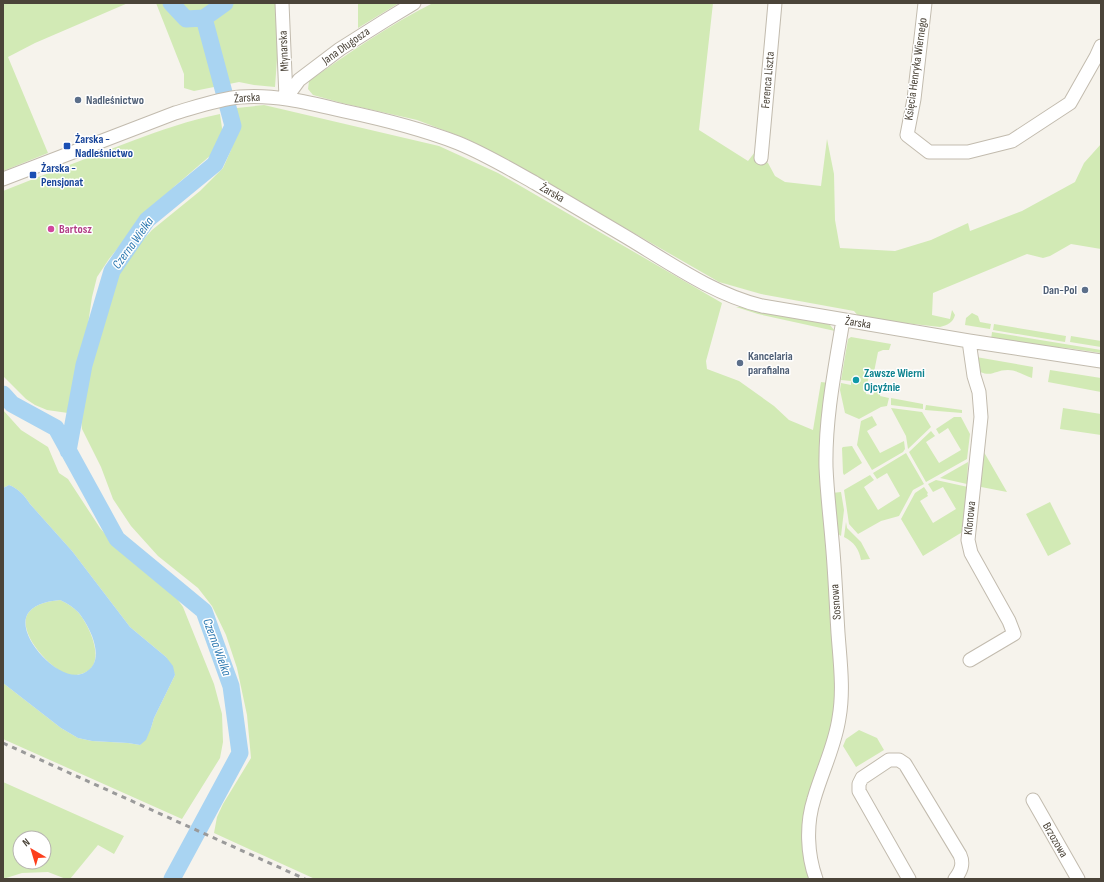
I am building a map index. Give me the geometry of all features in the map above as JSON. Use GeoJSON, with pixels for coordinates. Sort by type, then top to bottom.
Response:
{"type":"FeatureCollection","features":[{"type":"Feature","properties":{"kind":"street","name":"Młynarska"},"geometry":{"type":"LineString","coordinates":[[282,3],[286,98]]}},
{"type":"Feature","properties":{"kind":"street","name":"Jana Długosza"},"geometry":{"type":"LineString","coordinates":[[286,98],[299,80],[340,49],[414,3]]}},
{"type":"Feature","properties":{"kind":"street","name":"Ferenca Liszta"},"geometry":{"type":"LineString","coordinates":[[761,158],[775,3]]}},
{"type":"Feature","properties":{"kind":"street","name":"Księcia Henryka Wiernego"},"geometry":{"type":"LineString","coordinates":[[925,3],[914,99],[907,134],[928,152],[968,152],[1012,141],[1070,103],[1101,46]]}},
{"type":"Feature","properties":{"kind":"street","name":"Żarska"},"geometry":{"type":"LineString","coordinates":[[3,179],[145,124],[202,106],[238,97],[262,96],[286,98],[355,113],[427,132],[482,154],[723,293],[744,301],[762,306],[843,320],[1101,361]]}},
{"type":"Feature","properties":{"kind":"street","name":"Sosnowa"},"geometry":{"type":"LineString","coordinates":[[816,879],[810,854],[810,817],[815,795],[834,741],[839,720],[841,700],[840,659],[826,452],[830,400],[843,320]]}},
{"type":"Feature","properties":{"kind":"street","name":"Klonowa"},"geometry":{"type":"LineString","coordinates":[[969,341],[974,376],[979,396],[981,417],[968,540],[971,553],[1009,621],[1014,634],[970,660]]}},
{"type":"Feature","properties":{"kind":"street"},"geometry":{"type":"LineString","coordinates":[[909,879],[860,794],[859,784],[865,775],[892,759],[902,761],[962,858],[961,869],[955,879]]}},
{"type":"Feature","properties":{"kind":"street","name":"Brzozowa"},"geometry":{"type":"LineString","coordinates":[[1033,800],[1078,879]]}},
{"type":"Feature","properties":{"kind":"green space"},"geometry":{"type":"Polygon","coordinates":[[[3,3],[128,3],[35,43],[8,57],[48,153],[3,171],[3,3]]]}},
{"type":"Feature","properties":{"kind":"green space"},"geometry":{"type":"Polygon","coordinates":[[[156,3],[281,3],[275,87],[239,82],[194,91],[184,88],[184,74],[156,3]]]}},
{"type":"Feature","properties":{"kind":"green space"},"geometry":{"type":"Polygon","coordinates":[[[358,3],[399,3],[358,28],[358,3]]]}},
{"type":"Feature","properties":{"kind":"green space"},"geometry":{"type":"Polygon","coordinates":[[[433,3],[713,3],[699,130],[748,161],[755,152],[768,163],[775,176],[785,182],[821,186],[827,139],[834,174],[835,220],[840,248],[895,251],[931,240],[968,223],[970,231],[1022,211],[1075,182],[1084,163],[1101,144],[1101,249],[1071,244],[1050,256],[1043,258],[1027,254],[933,293],[932,315],[950,319],[952,310],[955,315],[951,322],[940,327],[860,318],[854,311],[761,294],[719,282],[526,171],[467,139],[417,120],[313,95],[308,89],[309,81],[339,60],[385,30],[433,3]]]}},
{"type":"Feature","properties":{"kind":"green space"},"geometry":{"type":"Polygon","coordinates":[[[264,105],[439,146],[498,173],[722,303],[706,361],[707,369],[739,381],[774,406],[789,420],[813,430],[821,382],[829,383],[837,674],[833,725],[807,803],[811,879],[315,879],[214,833],[217,817],[223,804],[251,758],[247,715],[237,668],[226,635],[212,606],[198,588],[158,556],[131,526],[113,499],[101,467],[82,429],[80,410],[87,368],[110,285],[120,266],[152,230],[200,191],[223,168],[231,150],[236,131],[237,108],[264,105]]]}},
{"type":"Feature","properties":{"kind":"green space"},"geometry":{"type":"Polygon","coordinates":[[[220,114],[223,135],[220,145],[211,155],[175,186],[135,227],[109,259],[97,277],[92,297],[82,365],[71,408],[68,413],[47,410],[35,405],[26,399],[3,376],[3,191],[154,133],[187,122],[220,114]]]}},
{"type":"Feature","properties":{"kind":"green space"},"geometry":{"type":"Polygon","coordinates":[[[736,307],[745,307],[825,323],[830,325],[835,331],[758,314],[736,307]]]}},
{"type":"Feature","properties":{"kind":"green space"},"geometry":{"type":"Polygon","coordinates":[[[972,313],[978,316],[980,322],[991,324],[990,329],[965,325],[966,318],[972,313]]]}},
{"type":"Feature","properties":{"kind":"green space"},"geometry":{"type":"Polygon","coordinates":[[[994,324],[1066,336],[1065,342],[993,330],[994,324]]]}},
{"type":"Feature","properties":{"kind":"green space"},"geometry":{"type":"Polygon","coordinates":[[[992,332],[1101,350],[1101,353],[991,340],[992,332]]]}},
{"type":"Feature","properties":{"kind":"green space"},"geometry":{"type":"Polygon","coordinates":[[[1071,336],[1101,341],[1101,347],[1070,342],[1071,336]]]}},
{"type":"Feature","properties":{"kind":"green space"},"geometry":{"type":"Polygon","coordinates":[[[851,337],[891,344],[889,350],[878,352],[874,372],[869,373],[866,394],[873,395],[875,391],[881,390],[880,396],[889,398],[887,406],[881,407],[859,419],[845,413],[840,390],[841,383],[851,385],[851,381],[841,380],[848,339],[851,337]]]}},
{"type":"Feature","properties":{"kind":"green space"},"geometry":{"type":"Polygon","coordinates":[[[976,357],[1033,367],[1032,378],[1011,370],[1004,370],[991,374],[980,372],[976,357]]]}},
{"type":"Feature","properties":{"kind":"green space"},"geometry":{"type":"Polygon","coordinates":[[[1050,370],[1101,378],[1101,392],[1048,382],[1050,370]]]}},
{"type":"Feature","properties":{"kind":"green space"},"geometry":{"type":"Polygon","coordinates":[[[891,398],[923,404],[923,409],[891,405],[891,398]]]}},
{"type":"Feature","properties":{"kind":"green space"},"geometry":{"type":"Polygon","coordinates":[[[926,405],[962,410],[962,413],[925,410],[926,405]]]}},
{"type":"Feature","properties":{"kind":"green space"},"geometry":{"type":"Polygon","coordinates":[[[891,408],[922,412],[931,427],[908,449],[906,436],[891,408]]]}},
{"type":"Feature","properties":{"kind":"green space"},"geometry":{"type":"Polygon","coordinates":[[[1063,408],[1101,414],[1101,435],[1060,429],[1063,408]]]}},
{"type":"Feature","properties":{"kind":"green space"},"geometry":{"type":"Polygon","coordinates":[[[3,410],[21,430],[48,447],[59,473],[68,479],[100,528],[113,543],[148,569],[169,588],[183,607],[214,684],[222,714],[223,742],[220,758],[182,819],[3,739],[3,683],[61,728],[78,738],[92,741],[140,745],[151,728],[154,718],[175,675],[166,657],[130,627],[72,551],[23,495],[16,488],[9,485],[3,488],[3,410]]]}},
{"type":"Feature","properties":{"kind":"green space"},"geometry":{"type":"Polygon","coordinates":[[[872,416],[877,425],[867,431],[880,453],[904,441],[905,449],[903,452],[872,470],[857,445],[861,421],[872,416]]]}},
{"type":"Feature","properties":{"kind":"green space"},"geometry":{"type":"Polygon","coordinates":[[[954,417],[961,417],[970,434],[967,459],[926,482],[909,452],[931,431],[935,436],[926,442],[939,463],[961,450],[948,428],[939,434],[936,429],[954,417]]]}},
{"type":"Feature","properties":{"kind":"green space"},"geometry":{"type":"Polygon","coordinates":[[[852,446],[862,463],[844,475],[842,448],[852,446]]]}},
{"type":"Feature","properties":{"kind":"green space"},"geometry":{"type":"Polygon","coordinates":[[[981,447],[1007,492],[976,486],[981,447]]]}},
{"type":"Feature","properties":{"kind":"green space"},"geometry":{"type":"Polygon","coordinates":[[[906,453],[924,484],[913,490],[899,516],[881,521],[858,534],[849,524],[844,490],[870,475],[874,480],[864,487],[878,510],[900,496],[887,473],[877,479],[873,473],[906,453]]]}},
{"type":"Feature","properties":{"kind":"green space"},"geometry":{"type":"Polygon","coordinates":[[[968,462],[967,484],[940,478],[968,462]]]}},
{"type":"Feature","properties":{"kind":"green space"},"geometry":{"type":"Polygon","coordinates":[[[936,480],[968,487],[964,531],[923,556],[901,519],[915,493],[924,487],[928,493],[928,496],[920,501],[933,523],[956,509],[943,487],[933,492],[928,484],[936,480]]]}},
{"type":"Feature","properties":{"kind":"green space"},"geometry":{"type":"Polygon","coordinates":[[[841,492],[844,510],[841,536],[837,533],[832,493],[841,492]]]}},
{"type":"Feature","properties":{"kind":"green space"},"geometry":{"type":"Polygon","coordinates":[[[1050,502],[1071,544],[1048,556],[1026,514],[1050,502]]]}},
{"type":"Feature","properties":{"kind":"green space"},"geometry":{"type":"Polygon","coordinates":[[[846,522],[847,528],[861,542],[870,559],[861,560],[856,546],[844,537],[846,522]]]}},
{"type":"Feature","properties":{"kind":"green space"},"geometry":{"type":"Polygon","coordinates":[[[60,600],[70,605],[78,612],[83,618],[92,636],[96,655],[94,663],[89,670],[81,674],[69,675],[61,672],[53,666],[37,649],[30,639],[26,629],[26,620],[32,609],[44,603],[60,600]]]}},
{"type":"Feature","properties":{"kind":"green space"},"geometry":{"type":"Polygon","coordinates":[[[859,730],[877,738],[884,750],[856,767],[843,746],[846,739],[859,730]]]}},
{"type":"Feature","properties":{"kind":"green space"},"geometry":{"type":"Polygon","coordinates":[[[3,782],[124,836],[114,854],[98,845],[70,879],[66,879],[48,872],[22,873],[3,879],[3,782]]]}},
{"type":"Feature","properties":{"kind":"water"},"geometry":{"type":"Polygon","coordinates":[[[9,485],[16,488],[23,495],[72,551],[130,627],[166,657],[173,666],[175,675],[154,718],[146,740],[140,745],[92,741],[78,738],[61,728],[3,683],[3,488],[9,485]],[[60,600],[48,602],[32,609],[25,621],[27,632],[32,643],[51,664],[62,671],[74,675],[84,673],[91,668],[95,661],[96,653],[92,635],[78,612],[60,600]]]}},
{"type":"Feature","properties":{"kind":"waterway","name":"Czerna Wielka"},"geometry":{"type":"LineString","coordinates":[[171,3],[186,19],[204,18]]}},
{"type":"Feature","properties":{"kind":"waterway","name":"Czerna Wielka"},"geometry":{"type":"LineString","coordinates":[[68,451],[84,365],[112,271],[147,220],[215,164],[233,126],[204,18],[225,3]]}},
{"type":"Feature","properties":{"kind":"waterway","name":"Czerna Wielka"},"geometry":{"type":"LineString","coordinates":[[3,394],[12,404],[56,428],[117,539],[204,611],[231,686],[240,753],[172,879]]}},
{"type":"Feature","properties":{"kind":"railway"},"geometry":{"type":"LineString","coordinates":[[3,743],[305,879]]}},
{"type":"Feature","properties":{"kind":"place","name":"Nadleśnictwo"},"geometry":{"type":"Point","coordinates":[78,100]}},
{"type":"Feature","properties":{"kind":"place","name":"Żarska - Nadleśnictwo"},"geometry":{"type":"Point","coordinates":[67,146]}},
{"type":"Feature","properties":{"kind":"place","name":"Żarska - Pensjonat"},"geometry":{"type":"Point","coordinates":[33,175]}},
{"type":"Feature","properties":{"kind":"place","name":"Bartosz"},"geometry":{"type":"Point","coordinates":[51,229]}},
{"type":"Feature","properties":{"kind":"place","name":"Dan-Pol"},"geometry":{"type":"Point","coordinates":[1085,290]}},
{"type":"Feature","properties":{"kind":"place","name":"Kancelaria parafialna"},"geometry":{"type":"Point","coordinates":[740,363]}},
{"type":"Feature","properties":{"kind":"place","name":"Zawsze Wierni Ojcyźnie"},"geometry":{"type":"Point","coordinates":[856,380]}}]}
